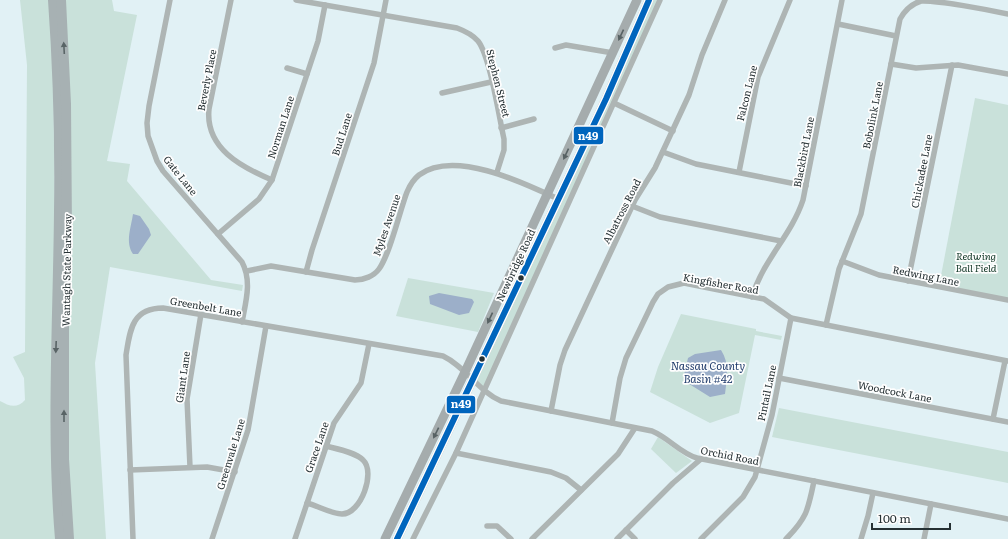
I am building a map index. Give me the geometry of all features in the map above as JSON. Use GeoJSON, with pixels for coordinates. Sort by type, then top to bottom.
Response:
{"type":"FeatureCollection","features":[{"type":"Feature","properties":{"kind":"highway","name":"Wantagh State Parkway"},"geometry":{"type":"LineString","coordinates":[[53,0],[58,90],[60,177],[55,360],[60,539]]}},
{"type":"Feature","properties":{"kind":"highway","name":"Wantagh State Parkway"},"geometry":{"type":"LineString","coordinates":[[61,0],[66,104],[67,231],[64,309],[64,459],[69,539]]}},
{"type":"Feature","properties":{"kind":"main road","name":"Newbridge Road"},"geometry":{"type":"LineString","coordinates":[[385,539],[465,372],[637,0]]}},
{"type":"Feature","properties":{"kind":"main road","name":"Newbridge Road"},"geometry":{"type":"LineString","coordinates":[[399,536],[606,99],[649,0]]}},
{"type":"Feature","properties":{"kind":"main road"},"geometry":{"type":"LineString","coordinates":[[391,528],[399,536]]}},
{"type":"Feature","properties":{"kind":"street","name":"Gate Lane"},"geometry":{"type":"LineString","coordinates":[[170,0],[149,106],[147,123],[149,142],[163,171],[242,262],[247,271]]}},
{"type":"Feature","properties":{"kind":"street","name":"Beverly Place"},"geometry":{"type":"LineString","coordinates":[[231,0],[209,109],[209,128],[218,145],[233,160],[252,172],[272,180]]}},
{"type":"Feature","properties":{"kind":"street","name":"Stephen Street"},"geometry":{"type":"LineString","coordinates":[[296,0],[457,28],[468,32],[473,36],[482,47],[505,145],[497,172]]}},
{"type":"Feature","properties":{"kind":"street","name":"Bud Lane"},"geometry":{"type":"LineString","coordinates":[[306,272],[374,63],[386,0]]}},
{"type":"Feature","properties":{"kind":"street"},"geometry":{"type":"LineString","coordinates":[[414,539],[456,453],[660,0]]}},
{"type":"Feature","properties":{"kind":"street","name":"Albatross Road"},"geometry":{"type":"LineString","coordinates":[[551,411],[560,364],[565,350],[632,206],[663,152],[673,131],[689,95],[702,55],[725,0]]}},
{"type":"Feature","properties":{"kind":"street","name":"Falcon Lane"},"geometry":{"type":"LineString","coordinates":[[739,172],[758,77],[790,0]]}},
{"type":"Feature","properties":{"kind":"street","name":"Blackbird Lane"},"geometry":{"type":"LineString","coordinates":[[752,297],[760,273],[798,213],[806,186],[842,0]]}},
{"type":"Feature","properties":{"kind":"street","name":"Bobolink Lane"},"geometry":{"type":"LineString","coordinates":[[826,325],[834,286],[861,214],[900,19],[906,10],[920,1],[937,1],[1008,14]]}},
{"type":"Feature","properties":{"kind":"street","name":"Norman Lane"},"geometry":{"type":"LineString","coordinates":[[218,234],[259,199],[272,180],[318,41],[325,5]]}},
{"type":"Feature","properties":{"kind":"street"},"geometry":{"type":"LineString","coordinates":[[838,24],[896,36]]}},
{"type":"Feature","properties":{"kind":"street"},"geometry":{"type":"LineString","coordinates":[[555,48],[566,45],[613,53]]}},
{"type":"Feature","properties":{"kind":"street"},"geometry":{"type":"LineString","coordinates":[[891,64],[916,68],[952,65],[1008,74]]}},
{"type":"Feature","properties":{"kind":"street","name":"Chickadee Lane"},"geometry":{"type":"LineString","coordinates":[[908,281],[952,65]]}},
{"type":"Feature","properties":{"kind":"street"},"geometry":{"type":"LineString","coordinates":[[286,68],[307,74]]}},
{"type":"Feature","properties":{"kind":"street"},"geometry":{"type":"LineString","coordinates":[[442,93],[491,82]]}},
{"type":"Feature","properties":{"kind":"street"},"geometry":{"type":"LineString","coordinates":[[614,103],[673,131]]}},
{"type":"Feature","properties":{"kind":"street"},"geometry":{"type":"LineString","coordinates":[[501,128],[534,119]]}},
{"type":"Feature","properties":{"kind":"street"},"geometry":{"type":"LineString","coordinates":[[663,152],[684,161],[806,186]]}},
{"type":"Feature","properties":{"kind":"street","name":"Myles Avenue"},"geometry":{"type":"LineString","coordinates":[[247,271],[271,266],[355,280],[366,278],[375,273],[384,259],[407,192],[416,177],[428,170],[445,166],[497,172],[558,199]]}},
{"type":"Feature","properties":{"kind":"street"},"geometry":{"type":"LineString","coordinates":[[632,206],[660,217],[781,241]]}},
{"type":"Feature","properties":{"kind":"street","name":"Redwing Lane"},"geometry":{"type":"LineString","coordinates":[[842,262],[872,273],[1008,300]]}},
{"type":"Feature","properties":{"kind":"street"},"geometry":{"type":"LineString","coordinates":[[242,322],[248,288],[247,271]]}},
{"type":"Feature","properties":{"kind":"street","name":"Kingfisher Road"},"geometry":{"type":"LineString","coordinates":[[612,423],[620,378],[626,358],[653,302],[663,290],[675,284],[684,283],[752,297],[772,303],[791,318],[1006,361]]}},
{"type":"Feature","properties":{"kind":"street","name":"Greenbelt Lane"},"geometry":{"type":"LineString","coordinates":[[133,539],[126,366],[132,325],[142,314],[154,308],[201,314],[443,356],[452,360],[465,372]]}},
{"type":"Feature","properties":{"kind":"street","name":"Giant Lane"},"geometry":{"type":"LineString","coordinates":[[190,467],[187,399],[201,314]]}},
{"type":"Feature","properties":{"kind":"street","name":"Pintail Lane"},"geometry":{"type":"LineString","coordinates":[[701,539],[743,497],[751,486],[757,470],[779,378],[791,318]]}},
{"type":"Feature","properties":{"kind":"street","name":"Greenvale Lane"},"geometry":{"type":"LineString","coordinates":[[212,539],[248,430],[266,326]]}},
{"type":"Feature","properties":{"kind":"street","name":"Grace Lane"},"geometry":{"type":"LineString","coordinates":[[295,539],[338,415],[353,397],[361,383],[369,344]]}},
{"type":"Feature","properties":{"kind":"street"},"geometry":{"type":"LineString","coordinates":[[993,419],[1006,361]]}},
{"type":"Feature","properties":{"kind":"street","name":"Orchid Road"},"geometry":{"type":"LineString","coordinates":[[465,372],[484,391],[502,401],[612,423],[662,435],[690,456],[701,459],[1008,519]]}},
{"type":"Feature","properties":{"kind":"street","name":"Woodcock Lane"},"geometry":{"type":"LineString","coordinates":[[779,378],[1008,422]]}},
{"type":"Feature","properties":{"kind":"street"},"geometry":{"type":"LineString","coordinates":[[532,539],[618,454],[635,428]]}},
{"type":"Feature","properties":{"kind":"street"},"geometry":{"type":"LineString","coordinates":[[307,503],[342,514],[354,510],[362,499],[369,474],[367,464],[358,456],[326,446]]}},
{"type":"Feature","properties":{"kind":"street"},"geometry":{"type":"LineString","coordinates":[[456,453],[552,472],[566,478],[581,490]]}},
{"type":"Feature","properties":{"kind":"street"},"geometry":{"type":"LineString","coordinates":[[617,539],[673,483],[701,459]]}},
{"type":"Feature","properties":{"kind":"street"},"geometry":{"type":"LineString","coordinates":[[130,470],[207,467],[235,472]]}},
{"type":"Feature","properties":{"kind":"street"},"geometry":{"type":"LineString","coordinates":[[786,539],[805,517],[809,508],[814,481]]}},
{"type":"Feature","properties":{"kind":"street"},"geometry":{"type":"LineString","coordinates":[[860,539],[868,516],[873,493]]}},
{"type":"Feature","properties":{"kind":"street"},"geometry":{"type":"LineString","coordinates":[[924,539],[931,504]]}},
{"type":"Feature","properties":{"kind":"street"},"geometry":{"type":"LineString","coordinates":[[487,526],[492,524],[497,526],[511,539]]}},
{"type":"Feature","properties":{"kind":"street"},"geometry":{"type":"LineString","coordinates":[[626,530],[635,539]]}},
{"type":"Feature","properties":{"kind":"green space"},"geometry":{"type":"Polygon","coordinates":[[[20,0],[50,0],[53,49],[58,539],[0,539],[0,401],[16,406],[25,400],[24,378],[13,357],[25,352],[27,65],[20,0]]]}},
{"type":"Feature","properties":{"kind":"green space"},"geometry":{"type":"Polygon","coordinates":[[[64,0],[112,0],[114,11],[137,15],[107,161],[130,164],[127,181],[211,280],[243,285],[242,291],[110,267],[95,363],[106,539],[72,539],[67,437],[64,0]]]}},
{"type":"Feature","properties":{"kind":"green space"},"geometry":{"type":"Polygon","coordinates":[[[650,0],[658,0],[483,389],[475,380],[650,0]]]}},
{"type":"Feature","properties":{"kind":"green space","name":"Redwing Ball Field"},"geometry":{"type":"Polygon","coordinates":[[[975,98],[1008,105],[1008,300],[939,286],[975,98]]]}},
{"type":"Feature","properties":{"kind":"green space"},"geometry":{"type":"Polygon","coordinates":[[[408,278],[494,293],[478,332],[396,316],[408,278]]]}},
{"type":"Feature","properties":{"kind":"green space"},"geometry":{"type":"Polygon","coordinates":[[[681,314],[756,329],[756,331],[782,336],[781,340],[755,335],[739,413],[710,423],[650,392],[658,367],[681,314]]]}},
{"type":"Feature","properties":{"kind":"green space"},"geometry":{"type":"Polygon","coordinates":[[[779,408],[1008,452],[1008,483],[772,437],[779,408]]]}},
{"type":"Feature","properties":{"kind":"green space"},"geometry":{"type":"Polygon","coordinates":[[[658,437],[692,461],[676,473],[651,449],[658,437]]]}},
{"type":"Feature","properties":{"kind":"water"},"geometry":{"type":"Polygon","coordinates":[[[133,214],[140,216],[149,229],[151,235],[138,254],[133,254],[129,245],[129,235],[133,214]]]}},
{"type":"Feature","properties":{"kind":"water"},"geometry":{"type":"Polygon","coordinates":[[[439,293],[472,299],[474,302],[469,313],[459,315],[430,304],[429,296],[439,293]]]}},
{"type":"Feature","properties":{"kind":"water","name":"Nassau County Basin #42"},"geometry":{"type":"Polygon","coordinates":[[[721,350],[727,366],[725,394],[710,397],[686,382],[684,375],[688,358],[695,354],[721,350]]]}},
{"type":"Feature","properties":{"kind":"transit line","name":"n49"},"geometry":{"type":"LineString","coordinates":[[397,539],[606,99],[649,0]]}}]}
